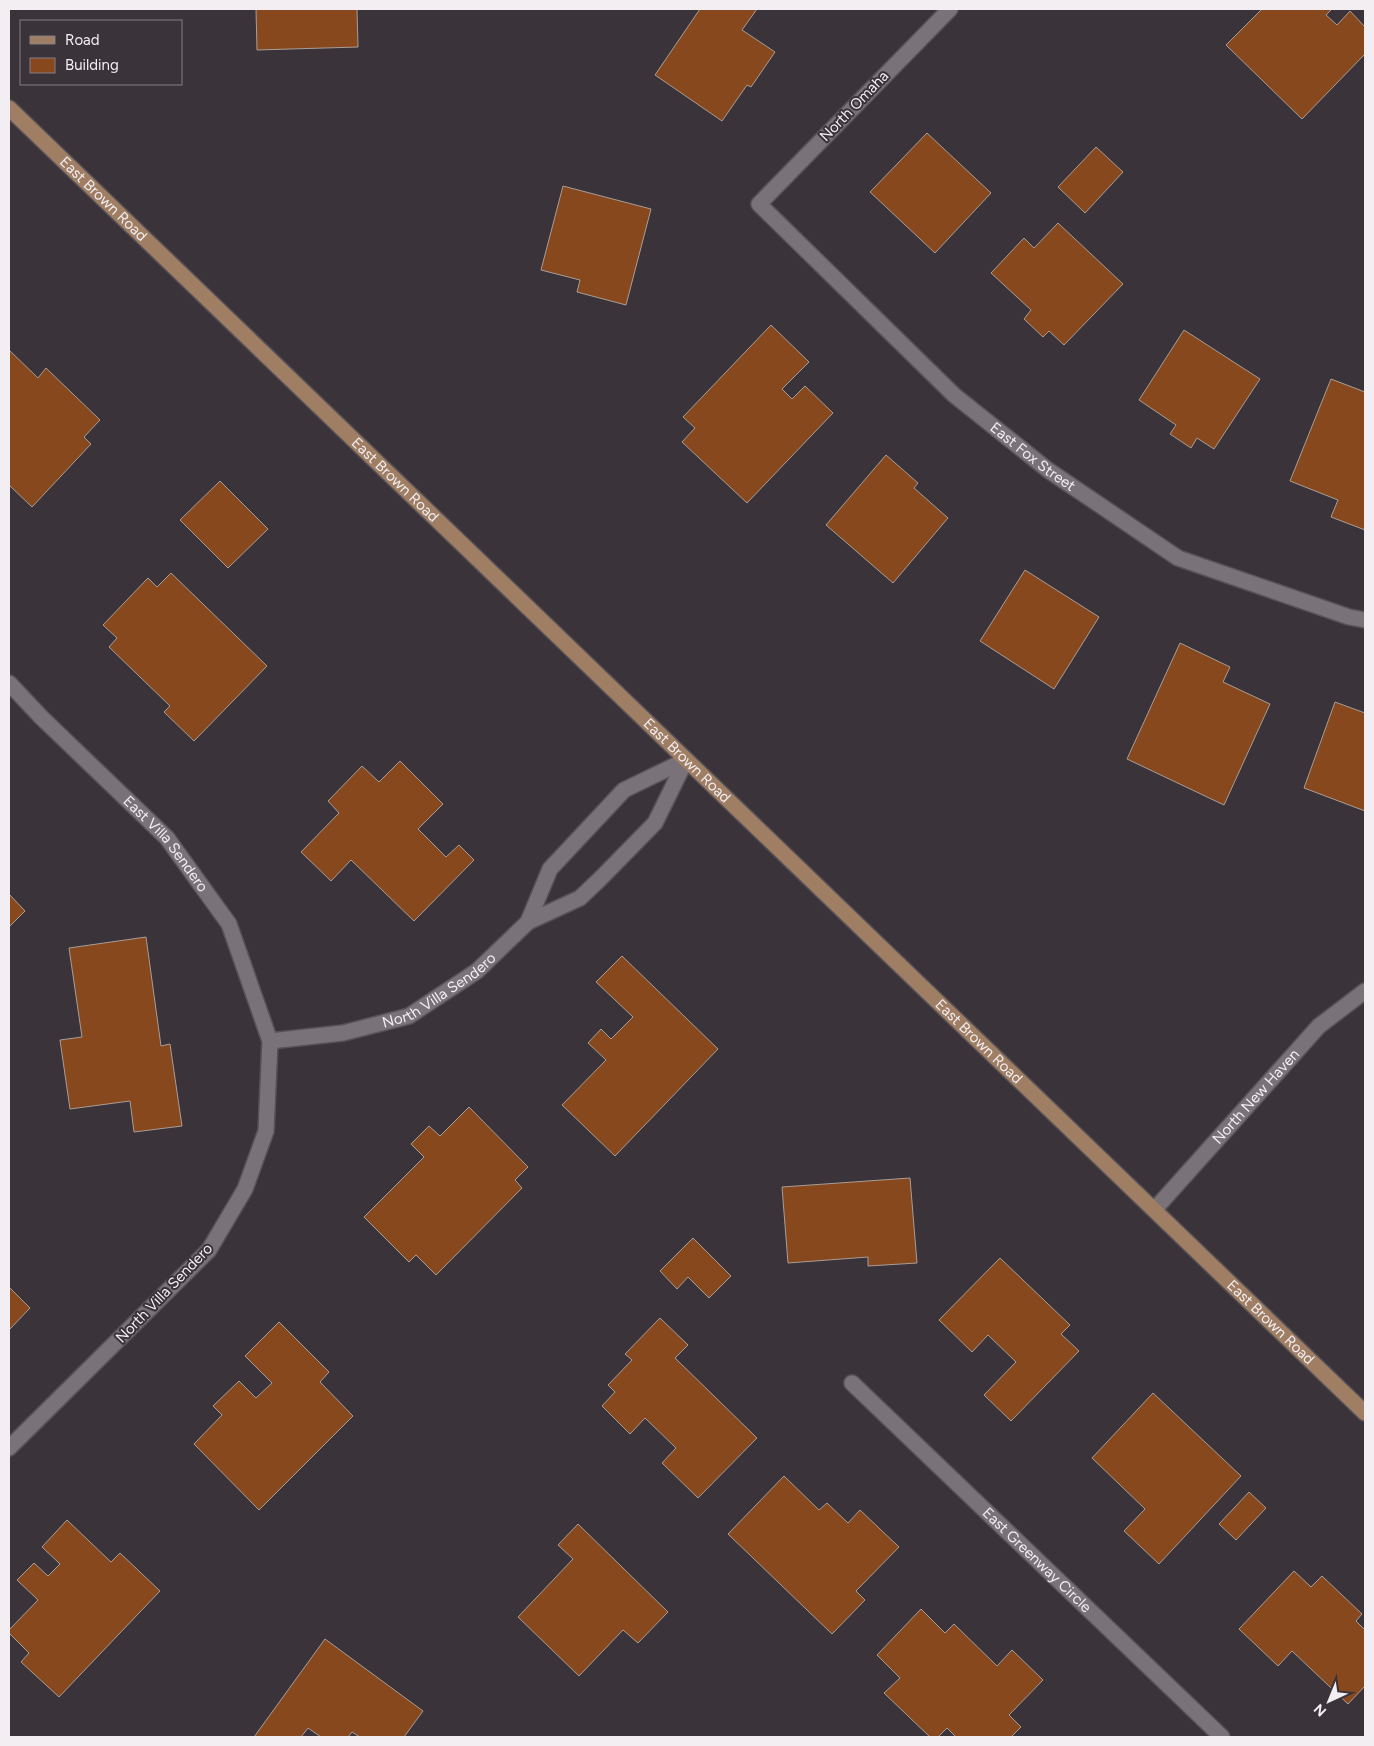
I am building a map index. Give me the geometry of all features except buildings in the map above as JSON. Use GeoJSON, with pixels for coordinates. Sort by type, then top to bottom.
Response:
{"type":"FeatureCollection","features":[{"type":"Feature","properties":{"kind":"main road","name":"East Brown Road"},"geometry":{"type":"LineString","coordinates":[[9,108],[1365,1413]]}},
{"type":"Feature","properties":{"kind":"street","name":"North Omaha"},"geometry":{"type":"LineString","coordinates":[[759,204],[950,9]]}},
{"type":"Feature","properties":{"kind":"street","name":"East Fox Street"},"geometry":{"type":"LineString","coordinates":[[759,204],[954,395],[1048,470],[1178,558],[1348,617],[1365,620]]}},
{"type":"Feature","properties":{"kind":"street","name":"East Villa Sendero"},"geometry":{"type":"LineString","coordinates":[[9,683],[41,717],[167,838],[229,924],[270,1041]]}},
{"type":"Feature","properties":{"kind":"street","name":"North Villa Sendero"},"geometry":{"type":"LineString","coordinates":[[528,922],[550,869],[624,790],[686,760]]}},
{"type":"Feature","properties":{"kind":"street","name":"North Villa Sendero"},"geometry":{"type":"LineString","coordinates":[[9,1448],[209,1250],[245,1189],[266,1131],[270,1041],[344,1033],[409,1016],[477,971],[528,922],[580,898],[655,823],[686,760]]}},
{"type":"Feature","properties":{"kind":"street","name":"North New Haven"},"geometry":{"type":"LineString","coordinates":[[1155,1210],[1319,1026],[1365,991]]}},
{"type":"Feature","properties":{"kind":"street","name":"East Greenway Circle"},"geometry":{"type":"LineString","coordinates":[[852,1383],[1222,1737]]}}]}
